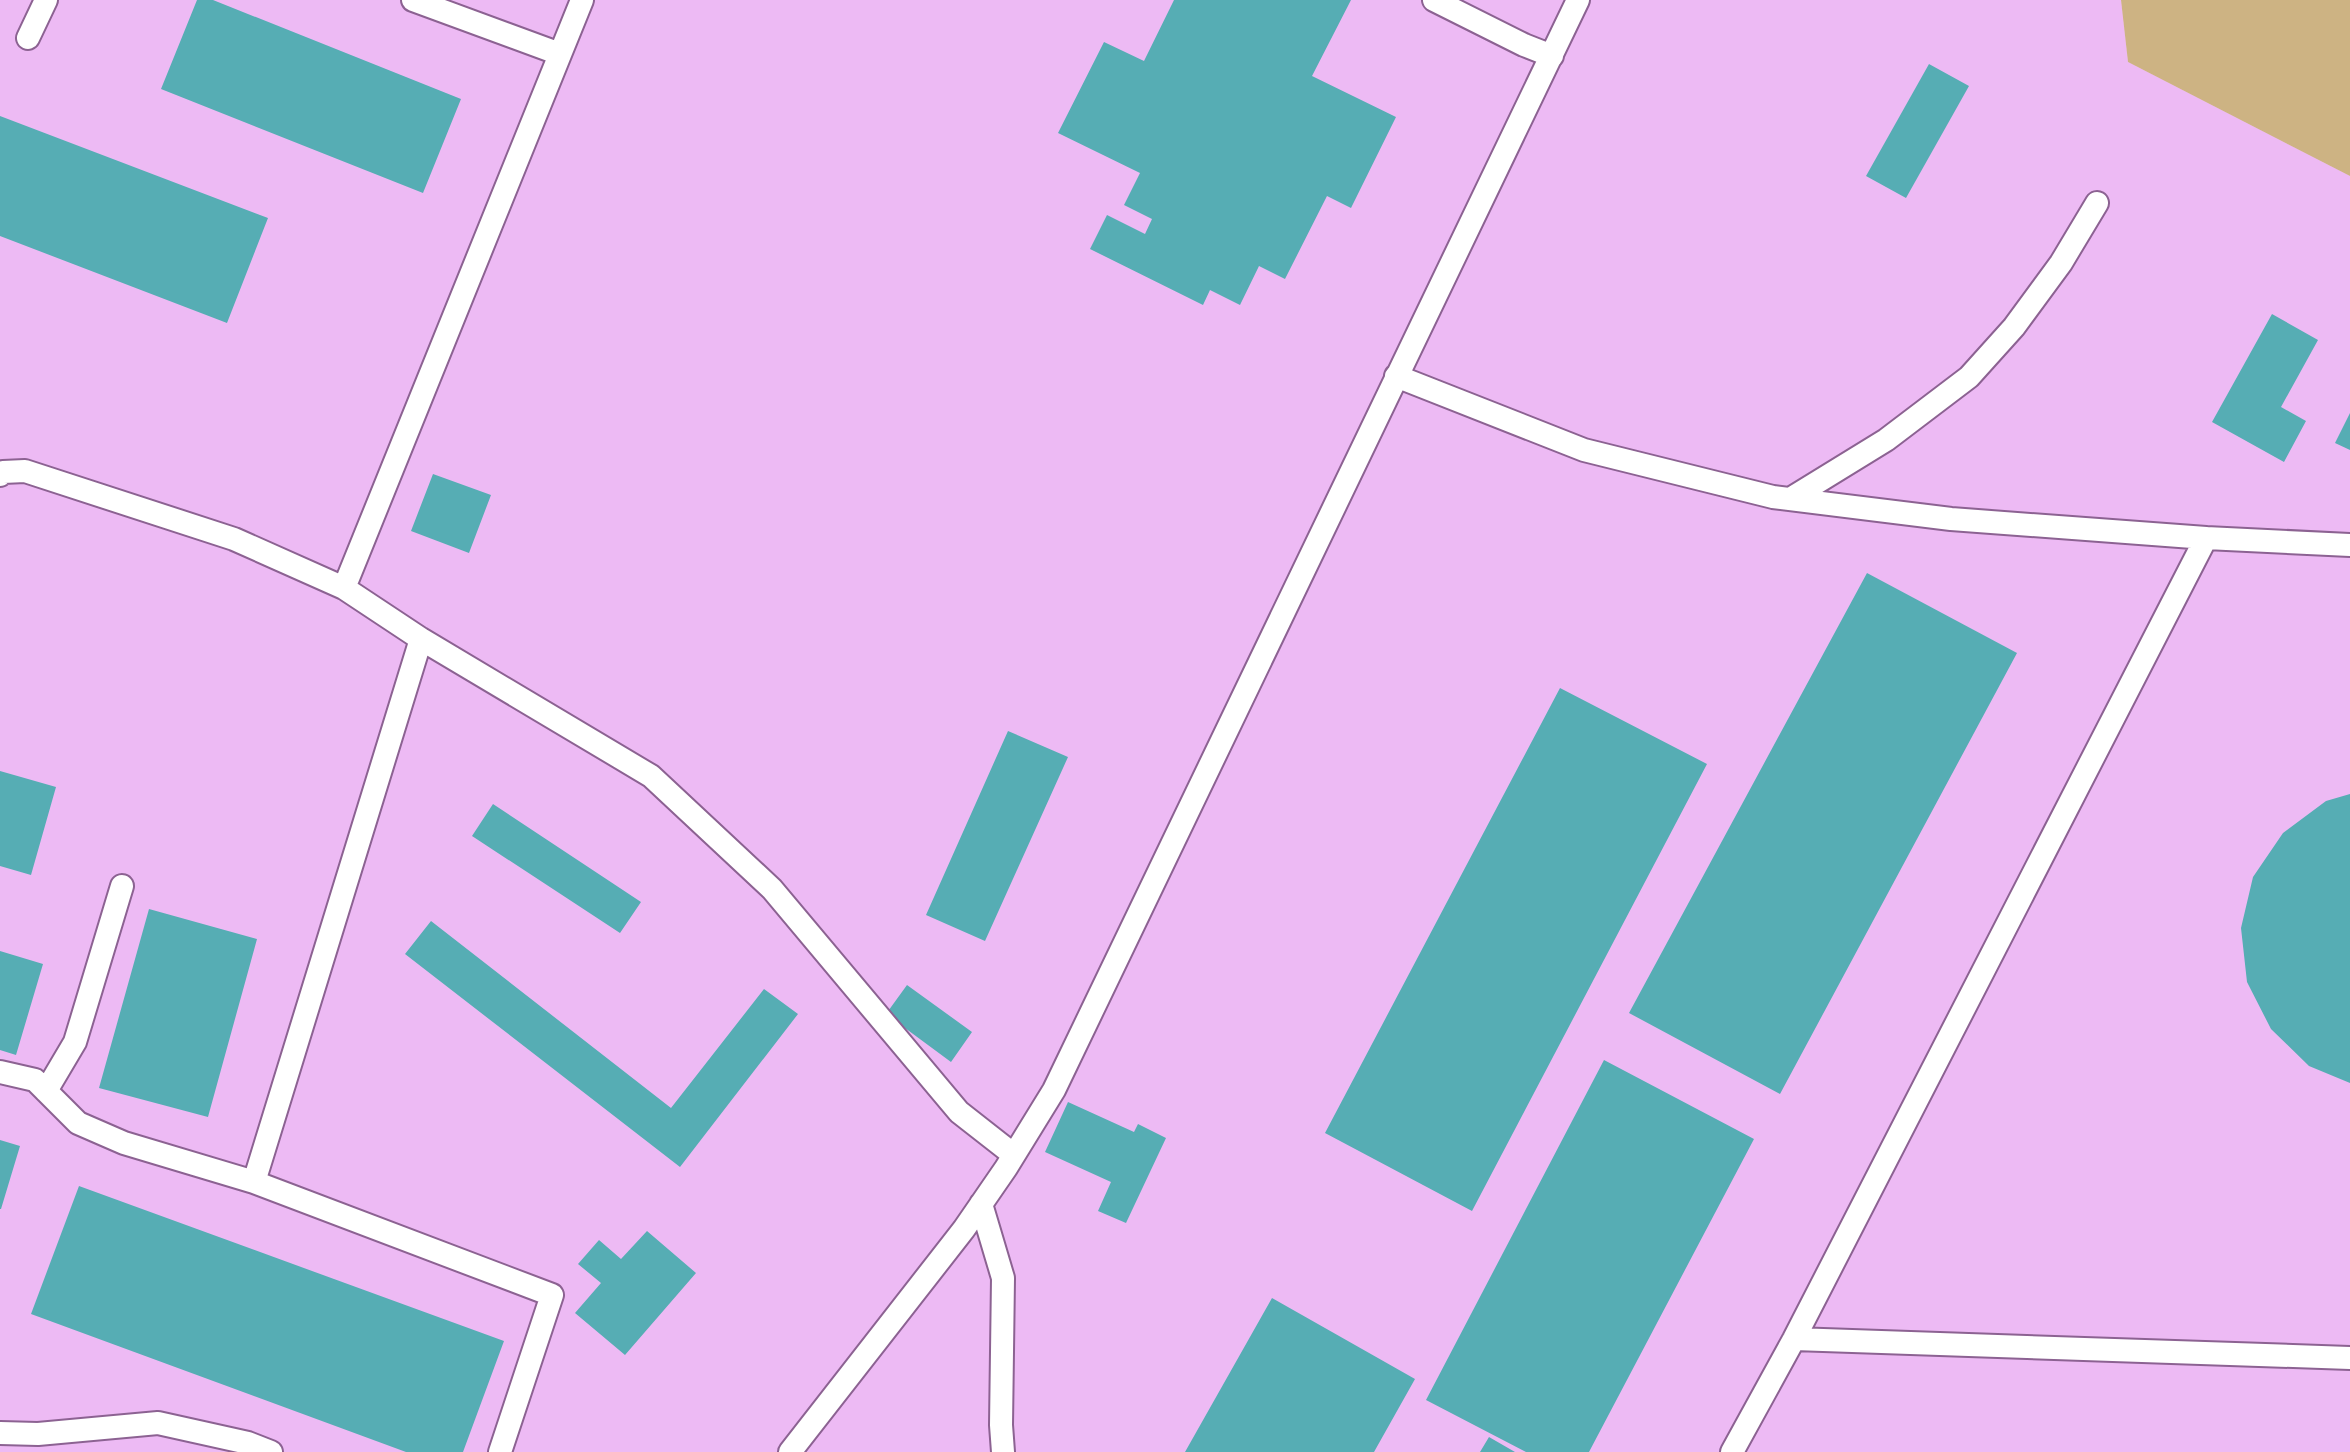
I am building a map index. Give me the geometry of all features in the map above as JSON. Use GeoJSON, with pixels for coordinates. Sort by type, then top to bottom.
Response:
{"type":"FeatureCollection","features":[{"type":"Feature","properties":{"kind":"lane"},"geometry":{"type":"LineString","coordinates":[[27,38],[46,0]]}},
{"type":"Feature","properties":{"kind":"lane"},"geometry":{"type":"LineString","coordinates":[[413,0],[560,54]]}},
{"type":"Feature","properties":{"kind":"lane"},"geometry":{"type":"LineString","coordinates":[[344,588],[582,0]]}},
{"type":"Feature","properties":{"kind":"lane"},"geometry":{"type":"LineString","coordinates":[[1434,0],[1524,45],[1552,56]]}},
{"type":"Feature","properties":{"kind":"lane"},"geometry":{"type":"LineString","coordinates":[[790,1452],[981,1204],[1054,1090],[1578,0]]}},
{"type":"Feature","properties":{"kind":"lane"},"geometry":{"type":"LineString","coordinates":[[1790,499],[1886,440],[1969,377],[2014,327],[2061,263],[2097,203]]}},
{"type":"Feature","properties":{"kind":"lane"},"geometry":{"type":"LineString","coordinates":[[1396,376],[1584,450],[1773,497],[1951,519],[2206,538],[2350,545]]}},
{"type":"Feature","properties":{"kind":"lane"},"geometry":{"type":"LineString","coordinates":[[0,475],[3,472],[26,471],[234,539],[344,588],[422,639],[651,776],[772,889],[959,1112],[1014,1155]]}},
{"type":"Feature","properties":{"kind":"lane"},"geometry":{"type":"LineString","coordinates":[[1732,1452],[1794,1339],[2206,538]]}},
{"type":"Feature","properties":{"kind":"lane"},"geometry":{"type":"LineString","coordinates":[[254,1182],[422,639]]}},
{"type":"Feature","properties":{"kind":"lane"},"geometry":{"type":"LineString","coordinates":[[46,1091],[75,1042],[122,886]]}},
{"type":"Feature","properties":{"kind":"lane"},"geometry":{"type":"LineString","coordinates":[[0,1072],[35,1080],[78,1123],[124,1143],[254,1182],[552,1295],[500,1452]]}},
{"type":"Feature","properties":{"kind":"lane"},"geometry":{"type":"LineString","coordinates":[[981,1204],[1003,1278],[1000,1425],[1003,1452]]}},
{"type":"Feature","properties":{"kind":"lane"},"geometry":{"type":"LineString","coordinates":[[1794,1339],[2350,1358]]}},
{"type":"Feature","properties":{"kind":"lane"},"geometry":{"type":"LineString","coordinates":[[0,1433],[38,1434],[158,1423],[248,1443],[271,1452]]}},
{"type":"Feature","properties":{"kind":"shaded area"},"geometry":{"type":"Polygon","coordinates":[[[0,0],[2121,0],[2128,62],[2350,176],[2350,1452],[0,1452],[0,0]]]}},
{"type":"Feature","properties":{"kind":"shaded area"},"geometry":{"type":"Polygon","coordinates":[[[2121,0],[2350,0],[2350,176],[2128,62],[2121,0]]]}},
{"type":"Feature","properties":{"kind":"building"},"geometry":{"type":"Polygon","coordinates":[[[197,0],[213,0],[461,99],[423,193],[161,89],[197,0]]]}},
{"type":"Feature","properties":{"kind":"building"},"geometry":{"type":"Polygon","coordinates":[[[1174,0],[1351,0],[1312,76],[1396,117],[1351,208],[1327,196],[1285,279],[1259,266],[1240,305],[1210,290],[1203,305],[1090,249],[1107,215],[1145,234],[1152,219],[1124,205],[1140,173],[1058,133],[1104,42],[1144,61],[1174,0]]]}},
{"type":"Feature","properties":{"kind":"building"},"geometry":{"type":"Polygon","coordinates":[[[1929,64],[1969,86],[1906,198],[1866,176],[1929,64]]]}},
{"type":"Feature","properties":{"kind":"building"},"geometry":{"type":"Polygon","coordinates":[[[0,116],[268,218],[227,323],[0,236],[0,116]]]}},
{"type":"Feature","properties":{"kind":"building"},"geometry":{"type":"Polygon","coordinates":[[[2272,314],[2318,340],[2281,407],[2306,421],[2284,462],[2212,422],[2272,314]]]}},
{"type":"Feature","properties":{"kind":"building"},"geometry":{"type":"Polygon","coordinates":[[[2350,413],[2350,450],[2335,443],[2350,413]]]}},
{"type":"Feature","properties":{"kind":"building"},"geometry":{"type":"Polygon","coordinates":[[[433,474],[491,495],[469,553],[411,531],[433,474]]]}},
{"type":"Feature","properties":{"kind":"building"},"geometry":{"type":"Polygon","coordinates":[[[1867,573],[2017,653],[1780,1094],[1629,1013],[1867,573]]]}},
{"type":"Feature","properties":{"kind":"building"},"geometry":{"type":"Polygon","coordinates":[[[1560,688],[1707,764],[1472,1211],[1325,1133],[1560,688]]]}},
{"type":"Feature","properties":{"kind":"building"},"geometry":{"type":"Polygon","coordinates":[[[1008,731],[1068,757],[985,941],[926,915],[1008,731]]]}},
{"type":"Feature","properties":{"kind":"building"},"geometry":{"type":"Polygon","coordinates":[[[0,771],[56,787],[31,875],[0,866],[0,771]]]}},
{"type":"Feature","properties":{"kind":"building"},"geometry":{"type":"Polygon","coordinates":[[[2350,794],[2350,1083],[2309,1066],[2271,1029],[2247,982],[2241,928],[2253,877],[2283,833],[2326,801],[2350,794]]]}},
{"type":"Feature","properties":{"kind":"building"},"geometry":{"type":"Polygon","coordinates":[[[493,804],[641,902],[620,933],[472,836],[493,804]]]}},
{"type":"Feature","properties":{"kind":"building"},"geometry":{"type":"Polygon","coordinates":[[[149,909],[257,939],[208,1117],[99,1088],[149,909]]]}},
{"type":"Feature","properties":{"kind":"building"},"geometry":{"type":"Polygon","coordinates":[[[431,921],[671,1108],[764,989],[798,1014],[680,1167],[405,954],[431,921]]]}},
{"type":"Feature","properties":{"kind":"building"},"geometry":{"type":"Polygon","coordinates":[[[0,951],[43,964],[16,1055],[0,1050],[0,951]]]}},
{"type":"Feature","properties":{"kind":"building"},"geometry":{"type":"Polygon","coordinates":[[[907,985],[972,1032],[951,1062],[886,1014],[907,985]]]}},
{"type":"Feature","properties":{"kind":"building"},"geometry":{"type":"Polygon","coordinates":[[[1604,1060],[1754,1139],[1589,1452],[1526,1452],[1426,1400],[1604,1060]]]}},
{"type":"Feature","properties":{"kind":"building"},"geometry":{"type":"Polygon","coordinates":[[[1068,1102],[1134,1132],[1138,1124],[1166,1138],[1126,1223],[1098,1211],[1111,1182],[1045,1152],[1068,1102]]]}},
{"type":"Feature","properties":{"kind":"building"},"geometry":{"type":"Polygon","coordinates":[[[0,1140],[20,1146],[1,1209],[0,1209],[0,1140]]]}},
{"type":"Feature","properties":{"kind":"building"},"geometry":{"type":"Polygon","coordinates":[[[79,1186],[504,1341],[463,1452],[406,1452],[31,1314],[79,1186]]]}},
{"type":"Feature","properties":{"kind":"building"},"geometry":{"type":"Polygon","coordinates":[[[647,1231],[696,1273],[625,1355],[575,1313],[601,1283],[578,1264],[599,1240],[621,1259],[647,1231]]]}},
{"type":"Feature","properties":{"kind":"building"},"geometry":{"type":"Polygon","coordinates":[[[1272,1298],[1415,1379],[1374,1452],[1185,1452],[1272,1298]]]}},
{"type":"Feature","properties":{"kind":"building"},"geometry":{"type":"Polygon","coordinates":[[[1489,1437],[1515,1452],[1480,1452],[1489,1437]]]}}]}
